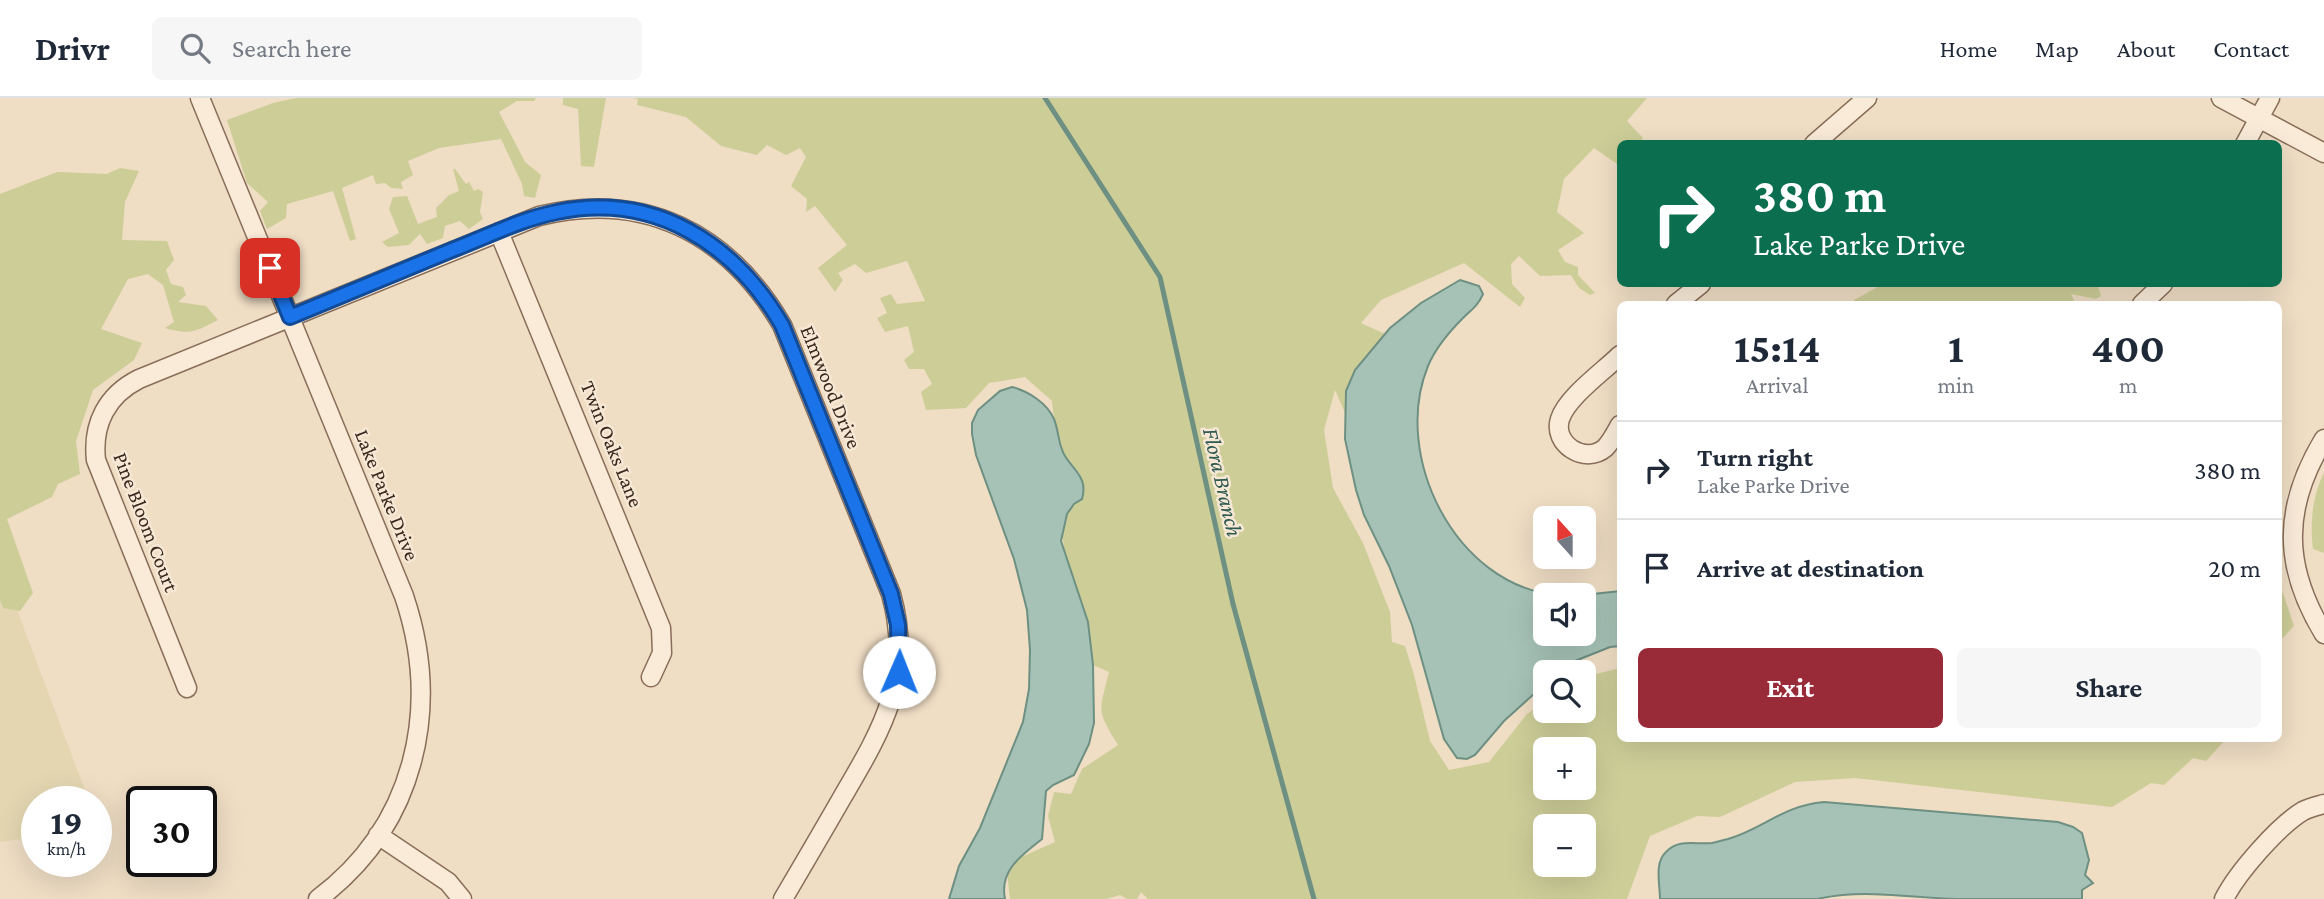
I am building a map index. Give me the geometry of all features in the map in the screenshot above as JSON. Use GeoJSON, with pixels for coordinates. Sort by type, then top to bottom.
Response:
{"type":"FeatureCollection","features":[{"type":"Feature","properties":{"kind":"street","name":"Lake Parke Drive"},"geometry":{"type":"LineString","coordinates":[[200,98],[404,597],[419,648],[422,702],[414,756],[395,806],[378,835],[348,873],[318,899]]}},
{"type":"Feature","properties":{"kind":"street"},"geometry":{"type":"LineString","coordinates":[[1819,140],[1867,98]]}},
{"type":"Feature","properties":{"kind":"street"},"geometry":{"type":"LineString","coordinates":[[2221,98],[2324,153]]}},
{"type":"Feature","properties":{"kind":"street"},"geometry":{"type":"LineString","coordinates":[[2247,140],[2270,98]]}},
{"type":"Feature","properties":{"kind":"street","name":"Elmwood Drive"},"geometry":{"type":"LineString","coordinates":[[290,317],[539,216],[577,209],[617,208],[655,216],[691,231],[731,258],[768,301],[782,325],[891,594],[900,640],[899,672],[886,717],[783,899]]}},
{"type":"Feature","properties":{"kind":"street","name":"Twin Oaks Lane"},"geometry":{"type":"LineString","coordinates":[[499,232],[660,628],[662,653],[651,677]]}},
{"type":"Feature","properties":{"kind":"street"},"geometry":{"type":"LineString","coordinates":[[1680,301],[1697,287]]}},
{"type":"Feature","properties":{"kind":"street"},"geometry":{"type":"LineString","coordinates":[[2146,301],[2160,287]]}},
{"type":"Feature","properties":{"kind":"street","name":"Pine Bloom Court"},"geometry":{"type":"LineString","coordinates":[[187,688],[99,471],[94,449],[97,427],[113,398],[130,384],[290,317]]}},
{"type":"Feature","properties":{"kind":"street"},"geometry":{"type":"LineString","coordinates":[[1617,358],[1565,408],[1558,427],[1562,440],[1571,450],[1580,454],[1594,454],[1606,447],[1617,430]]}},
{"type":"Feature","properties":{"kind":"street"},"geometry":{"type":"LineString","coordinates":[[2324,439],[2309,464],[2296,500],[2292,528],[2303,595],[2324,634]]}},
{"type":"Feature","properties":{"kind":"street"},"geometry":{"type":"LineString","coordinates":[[2224,899],[2239,875],[2271,839],[2303,811],[2324,804]]}},
{"type":"Feature","properties":{"kind":"street"},"geometry":{"type":"LineString","coordinates":[[378,835],[448,882],[461,899]]}},
{"type":"Feature","properties":{"kind":"shaded area"},"geometry":{"type":"Polygon","coordinates":[[[1460,280],[1479,286],[1483,294],[1477,305],[1443,340],[1428,366],[1419,401],[1418,438],[1426,476],[1441,511],[1462,542],[1489,568],[1521,586],[1533,589],[1533,646],[1596,646],[1596,594],[1617,591],[1617,646],[1578,660],[1533,660],[1533,695],[1504,721],[1475,755],[1467,759],[1457,758],[1444,739],[1412,625],[1389,566],[1364,515],[1345,439],[1346,391],[1355,370],[1390,328],[1421,303],[1460,280]]]}},
{"type":"Feature","properties":{"kind":"shaded area"},"geometry":{"type":"Polygon","coordinates":[[[1012,387],[1036,398],[1051,413],[1063,452],[1082,480],[1082,499],[1074,504],[1067,514],[1061,541],[1088,622],[1093,665],[1094,723],[1089,744],[1074,775],[1046,791],[1042,839],[1020,857],[1009,871],[1005,880],[1005,899],[949,899],[959,866],[980,828],[1023,722],[1029,689],[1027,610],[1014,559],[976,455],[972,434],[972,423],[978,410],[1000,391],[1012,387]]]}},
{"type":"Feature","properties":{"kind":"shaded area"},"geometry":{"type":"Polygon","coordinates":[[[0,565],[83,786],[21,786],[21,839],[0,842],[0,565]]]}},
{"type":"Feature","properties":{"kind":"shaded area"},"geometry":{"type":"Polygon","coordinates":[[[1824,802],[2058,822],[2082,833],[2089,860],[2085,875],[2093,883],[2082,890],[2082,899],[1957,899],[1852,894],[1817,899],[1660,899],[1660,862],[1666,852],[1676,845],[1712,843],[1728,839],[1796,808],[1824,802]]]}},
{"type":"Feature","properties":{"kind":"green space"},"geometry":{"type":"Polygon","coordinates":[[[296,98],[536,98],[534,101],[517,101],[499,112],[525,162],[541,175],[535,198],[524,196],[522,184],[501,139],[439,148],[408,161],[413,175],[401,182],[403,189],[391,188],[385,183],[376,184],[373,175],[342,188],[356,239],[350,241],[333,191],[287,204],[286,218],[267,229],[260,211],[268,202],[247,183],[227,120],[273,103],[296,98]]]}},
{"type":"Feature","properties":{"kind":"green space"},"geometry":{"type":"Polygon","coordinates":[[[563,98],[606,98],[594,167],[581,166],[578,109],[563,105],[563,98]]]}},
{"type":"Feature","properties":{"kind":"green space"},"geometry":{"type":"Polygon","coordinates":[[[633,98],[1647,98],[1627,121],[1643,138],[1642,140],[1617,140],[1617,164],[1594,148],[1564,179],[1557,212],[1584,233],[1558,250],[1565,262],[1578,267],[1578,275],[1595,293],[1590,295],[1579,288],[1571,275],[1540,276],[1519,256],[1511,264],[1512,284],[1525,298],[1520,307],[1464,263],[1381,300],[1361,323],[1385,334],[1356,370],[1349,389],[1346,415],[1335,390],[1324,430],[1333,488],[1363,543],[1390,612],[1392,642],[1405,646],[1430,741],[1449,770],[1489,762],[1533,710],[1533,723],[1596,723],[1596,674],[1617,669],[1617,742],[2223,742],[2206,761],[2193,758],[2164,785],[2151,783],[2112,807],[1855,778],[1795,782],[1720,817],[1697,816],[1650,836],[1627,899],[1148,899],[1141,892],[1137,899],[1127,899],[1120,895],[1106,899],[1010,899],[1007,872],[1019,858],[1055,842],[1048,816],[1054,792],[1071,794],[1082,769],[1118,745],[1106,724],[1102,710],[1109,672],[1093,665],[1088,621],[1066,557],[1064,525],[1070,511],[1082,499],[1080,474],[1064,455],[1052,401],[1025,377],[989,383],[966,408],[926,410],[921,392],[932,384],[924,369],[909,369],[904,360],[914,352],[908,326],[885,332],[877,318],[887,313],[880,298],[891,294],[897,304],[925,301],[907,261],[866,273],[855,264],[838,273],[843,280],[835,292],[818,268],[847,245],[815,206],[806,212],[807,199],[791,186],[806,157],[800,148],[786,155],[767,145],[757,155],[721,146],[686,117],[637,105],[638,99],[633,98]]]}},
{"type":"Feature","properties":{"kind":"green space"},"geometry":{"type":"Polygon","coordinates":[[[120,168],[139,171],[125,202],[122,240],[167,241],[174,260],[166,270],[171,284],[183,287],[186,295],[178,302],[206,306],[218,320],[192,331],[165,328],[174,322],[163,285],[148,274],[128,279],[101,329],[142,343],[134,360],[93,390],[76,441],[80,474],[58,484],[52,497],[7,519],[33,593],[20,611],[3,608],[0,600],[0,194],[57,172],[107,174],[120,168]]]}},
{"type":"Feature","properties":{"kind":"green space"},"geometry":{"type":"Polygon","coordinates":[[[453,169],[466,184],[469,182],[474,191],[478,189],[483,192],[480,212],[483,219],[469,229],[460,221],[445,226],[443,238],[427,244],[420,234],[409,245],[388,247],[382,242],[399,233],[389,209],[393,197],[407,196],[418,224],[437,217],[436,208],[449,195],[459,191],[453,169]]]}},
{"type":"Feature","properties":{"kind":"green space"},"geometry":{"type":"Polygon","coordinates":[[[1878,287],[2098,287],[2101,296],[2096,299],[2071,294],[2074,301],[1854,300],[1878,287]]]}},
{"type":"Feature","properties":{"kind":"green space"},"geometry":{"type":"Polygon","coordinates":[[[2324,472],[2324,553],[2313,549],[2312,529],[2314,500],[2324,472]]]}},
{"type":"Feature","properties":{"kind":"green space"},"geometry":{"type":"Polygon","coordinates":[[[2282,590],[2294,626],[2282,639],[2282,590]]]}},
{"type":"Feature","properties":{"kind":"waterway","name":"Flora Branch"},"geometry":{"type":"LineString","coordinates":[[1045,98],[1160,277],[1233,604],[1314,899]]}},
{"type":"Feature","properties":{"kind":"route"},"geometry":{"type":"LineString","coordinates":[[270,268],[290,317],[421,262],[558,211],[617,208],[655,216],[691,231],[731,258],[751,278],[782,325],[891,594],[900,640],[899,672]]}}]}
